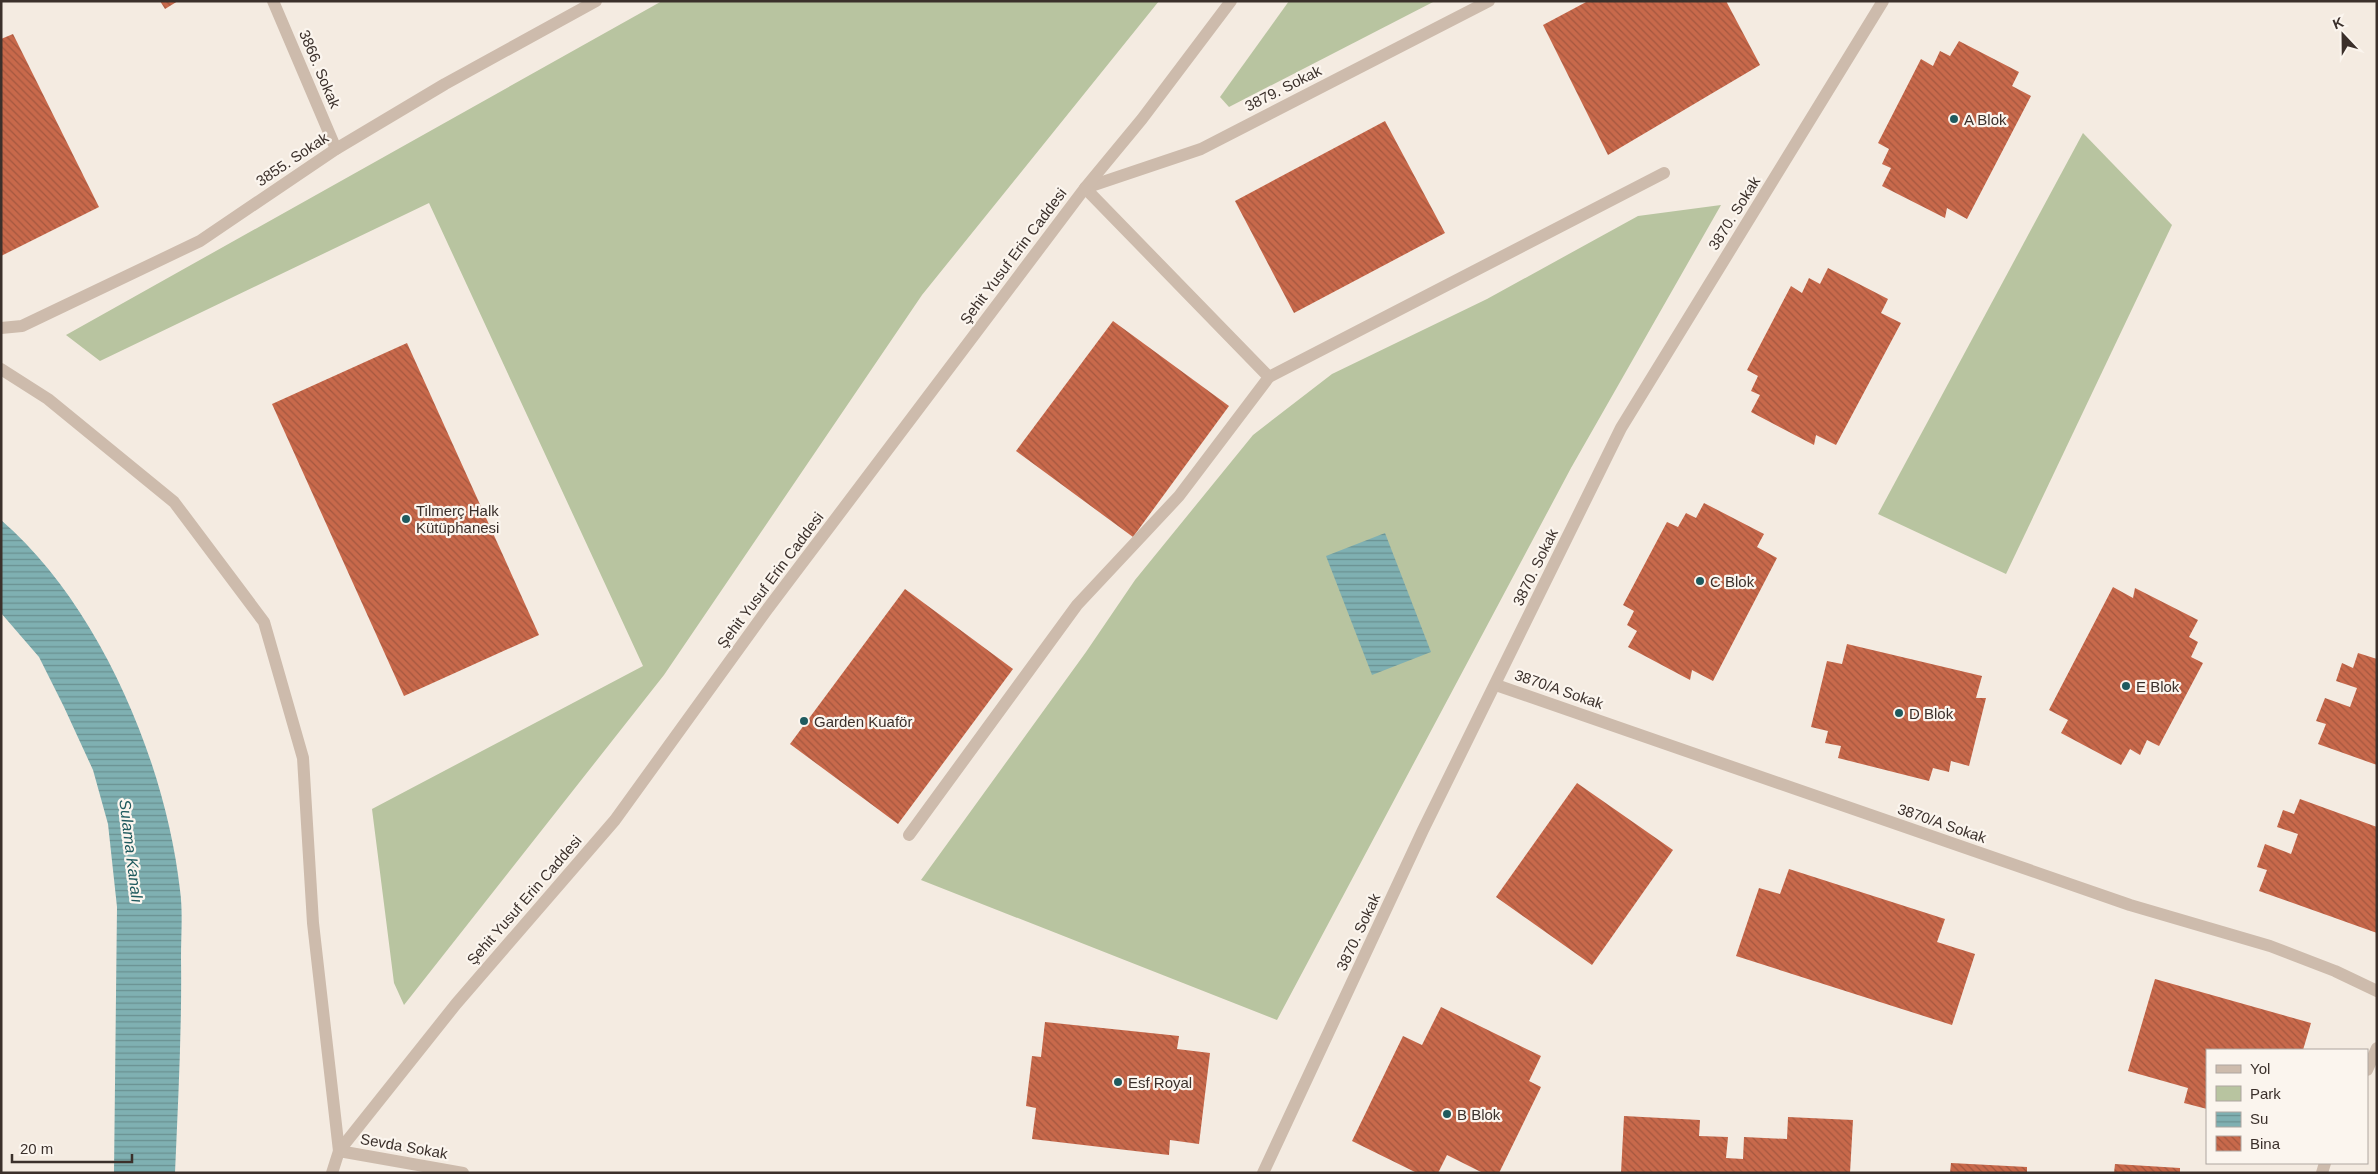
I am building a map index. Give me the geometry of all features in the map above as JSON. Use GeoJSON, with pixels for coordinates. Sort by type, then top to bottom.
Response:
{"type":"FeatureCollection","features":[{"type":"Feature","properties":{"kind":"street","name":"3866. Sokak"},"geometry":{"type":"LineString","coordinates":[[273,1],[336,148]]}},
{"type":"Feature","properties":{"kind":"street","name":"3855. Sokak"},"geometry":{"type":"LineString","coordinates":[[1,328],[22,326],[200,241],[336,148],[445,84],[596,1]]}},
{"type":"Feature","properties":{"kind":"street","name":"Şehit Yusuf Erin Caddesi"},"geometry":{"type":"LineString","coordinates":[[332,1173],[339,1151],[456,1004],[615,820],[766,611],[1085,188],[1142,119],[1231,1]]}},
{"type":"Feature","properties":{"kind":"street","name":"3879. Sokak"},"geometry":{"type":"LineString","coordinates":[[1085,188],[1201,149],[1488,1]]}},
{"type":"Feature","properties":{"kind":"street","name":"3870. Sokak"},"geometry":{"type":"LineString","coordinates":[[1263,1173],[1423,830],[1620,428],[1883,1]]}},
{"type":"Feature","properties":{"kind":"street"},"geometry":{"type":"LineString","coordinates":[[909,835],[1076,605],[1179,496],[1269,377],[1664,173]]}},
{"type":"Feature","properties":{"kind":"street"},"geometry":{"type":"LineString","coordinates":[[1085,188],[1269,377]]}},
{"type":"Feature","properties":{"kind":"street"},"geometry":{"type":"LineString","coordinates":[[1,369],[48,400],[174,502],[264,622],[303,758],[313,923],[339,1151]]}},
{"type":"Feature","properties":{"kind":"street","name":"3870/A Sokak"},"geometry":{"type":"LineString","coordinates":[[1496,684],[2130,905],[2270,946],[2335,971],[2377,991]]}},
{"type":"Feature","properties":{"kind":"street"},"geometry":{"type":"LineString","coordinates":[[2368,1068],[2377,1048]]}},
{"type":"Feature","properties":{"kind":"street","name":"Sevda Sokak"},"geometry":{"type":"LineString","coordinates":[[339,1151],[463,1173]]}},
{"type":"Feature","properties":{"kind":"green space"},"geometry":{"type":"Polygon","coordinates":[[[662,1],[1159,1],[922,295],[664,675],[404,1005],[394,983],[372,809],[643,666],[429,203],[100,361],[66,335],[662,1]]]}},
{"type":"Feature","properties":{"kind":"green space"},"geometry":{"type":"Polygon","coordinates":[[[1289,1],[1435,1],[1229,107],[1220,97],[1289,1]]]}},
{"type":"Feature","properties":{"kind":"green space"},"geometry":{"type":"Polygon","coordinates":[[[2083,133],[2172,225],[2006,574],[1878,514],[2083,133]]]}},
{"type":"Feature","properties":{"kind":"green space"},"geometry":{"type":"Polygon","coordinates":[[[1721,205],[1571,468],[1277,1020],[921,880],[1086,652],[1135,580],[1253,435],[1332,374],[1487,299],[1638,216],[1721,205]]]}},
{"type":"Feature","properties":{"kind":"water","name":"Sulama Kanalı"},"geometry":{"type":"Polygon","coordinates":[[[1,520],[36,555],[68,595],[97,640],[122,689],[143,739],[160,790],[172,841],[181,907],[180,1039],[175,1173],[114,1173],[117,907],[108,824],[93,770],[39,657],[1,613],[1,520]]]}},
{"type":"Feature","properties":{"kind":"water"},"geometry":{"type":"Polygon","coordinates":[[[1385,533],[1431,652],[1372,675],[1326,556],[1385,533]]]}},
{"type":"Feature","properties":{"kind":"building"},"geometry":{"type":"Polygon","coordinates":[[[160,1],[178,1],[165,9],[160,1]]]}},
{"type":"Feature","properties":{"kind":"building"},"geometry":{"type":"Polygon","coordinates":[[[1588,1],[1726,1],[1760,65],[1608,155],[1543,25],[1588,1]]]}},
{"type":"Feature","properties":{"kind":"building"},"geometry":{"type":"Polygon","coordinates":[[[13,34],[99,207],[1,256],[1,39],[13,34]]]}},
{"type":"Feature","properties":{"kind":"building","name":"A Blok"},"geometry":{"type":"Polygon","coordinates":[[[1959,41],[2019,72],[2012,86],[2031,96],[1967,219],[1947,208],[1945,218],[1882,186],[1891,168],[1882,164],[1889,149],[1878,143],[1921,59],[1933,66],[1940,51],[1950,56],[1959,41]]]}},
{"type":"Feature","properties":{"kind":"building"},"geometry":{"type":"Polygon","coordinates":[[[1385,121],[1445,233],[1294,313],[1235,201],[1385,121]]]}},
{"type":"Feature","properties":{"kind":"building"},"geometry":{"type":"Polygon","coordinates":[[[1828,268],[1888,299],[1881,313],[1901,323],[1836,445],[1816,435],[1814,445],[1751,412],[1760,395],[1751,391],[1758,376],[1747,370],[1791,286],[1802,293],[1809,278],[1820,284],[1828,268]]]}},
{"type":"Feature","properties":{"kind":"building"},"geometry":{"type":"Polygon","coordinates":[[[1113,321],[1229,406],[1133,537],[1016,451],[1113,321]]]}},
{"type":"Feature","properties":{"kind":"building","name":"Tilmerç Halk Kütüphanesi"},"geometry":{"type":"Polygon","coordinates":[[[407,343],[539,635],[404,696],[272,404],[407,343]]]}},
{"type":"Feature","properties":{"kind":"building","name":"C Blok"},"geometry":{"type":"Polygon","coordinates":[[[1704,503],[1764,534],[1757,547],[1777,558],[1713,681],[1692,670],[1690,680],[1628,647],[1637,631],[1627,625],[1634,611],[1623,605],[1667,522],[1678,527],[1686,513],[1696,518],[1704,503]]]}},
{"type":"Feature","properties":{"kind":"building","name":"E Blok"},"geometry":{"type":"Polygon","coordinates":[[[2113,587],[2133,598],[2135,588],[2198,620],[2189,637],[2198,642],[2191,657],[2203,663],[2159,746],[2147,740],[2140,755],[2130,749],[2121,765],[2061,733],[2068,720],[2049,710],[2113,587]]]}},
{"type":"Feature","properties":{"kind":"building"},"geometry":{"type":"Polygon","coordinates":[[[905,589],[1013,669],[898,824],[790,744],[905,589]]]}},
{"type":"Feature","properties":{"kind":"building","name":"D Blok"},"geometry":{"type":"Polygon","coordinates":[[[1847,644],[1982,676],[1976,698],[1986,698],[1969,766],[1951,761],[1949,772],[1933,768],[1929,781],[1838,758],[1841,746],[1825,743],[1828,731],[1811,727],[1827,661],[1842,664],[1847,644]]]}},
{"type":"Feature","properties":{"kind":"building"},"geometry":{"type":"Polygon","coordinates":[[[2358,653],[2377,659],[2377,765],[2318,744],[2326,724],[2316,721],[2325,698],[2350,707],[2357,688],[2336,681],[2342,663],[2353,668],[2358,653]]]}},
{"type":"Feature","properties":{"kind":"building"},"geometry":{"type":"Polygon","coordinates":[[[1577,783],[1673,850],[1592,965],[1496,897],[1577,783]]]}},
{"type":"Feature","properties":{"kind":"building"},"geometry":{"type":"Polygon","coordinates":[[[2300,799],[2377,827],[2377,933],[2259,891],[2267,870],[2257,867],[2265,844],[2291,854],[2298,834],[2277,827],[2283,810],[2294,814],[2300,799]]]}},
{"type":"Feature","properties":{"kind":"building"},"geometry":{"type":"Polygon","coordinates":[[[1789,869],[1945,919],[1937,942],[1975,954],[1952,1025],[1736,956],[1759,888],[1780,894],[1789,869]]]}},
{"type":"Feature","properties":{"kind":"building"},"geometry":{"type":"Polygon","coordinates":[[[2155,979],[2311,1023],[2303,1049],[2206,1049],[2206,1109],[2184,1103],[2188,1088],[2128,1071],[2155,979]]]}},
{"type":"Feature","properties":{"kind":"building","name":"B Blok"},"geometry":{"type":"Polygon","coordinates":[[[1441,1007],[1541,1056],[1529,1081],[1541,1087],[1499,1173],[1483,1173],[1447,1155],[1438,1173],[1417,1173],[1352,1141],[1403,1036],[1422,1045],[1441,1007]]]}},
{"type":"Feature","properties":{"kind":"building","name":"Esf Royal"},"geometry":{"type":"Polygon","coordinates":[[[1045,1022],[1179,1036],[1177,1049],[1210,1053],[1199,1144],[1170,1140],[1169,1155],[1032,1139],[1036,1108],[1026,1106],[1032,1056],[1041,1057],[1045,1022]]]}},
{"type":"Feature","properties":{"kind":"building"},"geometry":{"type":"Polygon","coordinates":[[[1624,1116],[1700,1120],[1699,1136],[1728,1137],[1726,1158],[1743,1159],[1744,1137],[1787,1139],[1788,1117],[1853,1120],[1850,1173],[1621,1173],[1624,1116]]]}},
{"type":"Feature","properties":{"kind":"building"},"geometry":{"type":"Polygon","coordinates":[[[1951,1163],[2027,1167],[2027,1173],[1950,1173],[1951,1163]]]}},
{"type":"Feature","properties":{"kind":"building"},"geometry":{"type":"Polygon","coordinates":[[[2115,1164],[2180,1168],[2180,1173],[2114,1173],[2115,1164]]]}},
{"type":"Feature","properties":{"kind":"place","name":"A Blok"},"geometry":{"type":"Point","coordinates":[1954,119]}},
{"type":"Feature","properties":{"kind":"place","name":"Tilmerç Halk Kütüphanesi"},"geometry":{"type":"Point","coordinates":[406,519]}},
{"type":"Feature","properties":{"kind":"place","name":"C Blok"},"geometry":{"type":"Point","coordinates":[1700,581]}},
{"type":"Feature","properties":{"kind":"place","name":"E Blok"},"geometry":{"type":"Point","coordinates":[2126,686]}},
{"type":"Feature","properties":{"kind":"place","name":"D Blok"},"geometry":{"type":"Point","coordinates":[1899,713]}},
{"type":"Feature","properties":{"kind":"place","name":"Garden Kuaför"},"geometry":{"type":"Point","coordinates":[804,721]}},
{"type":"Feature","properties":{"kind":"place","name":"Esf Royal"},"geometry":{"type":"Point","coordinates":[1118,1082]}},
{"type":"Feature","properties":{"kind":"place","name":"B Blok"},"geometry":{"type":"Point","coordinates":[1447,1114]}}]}
